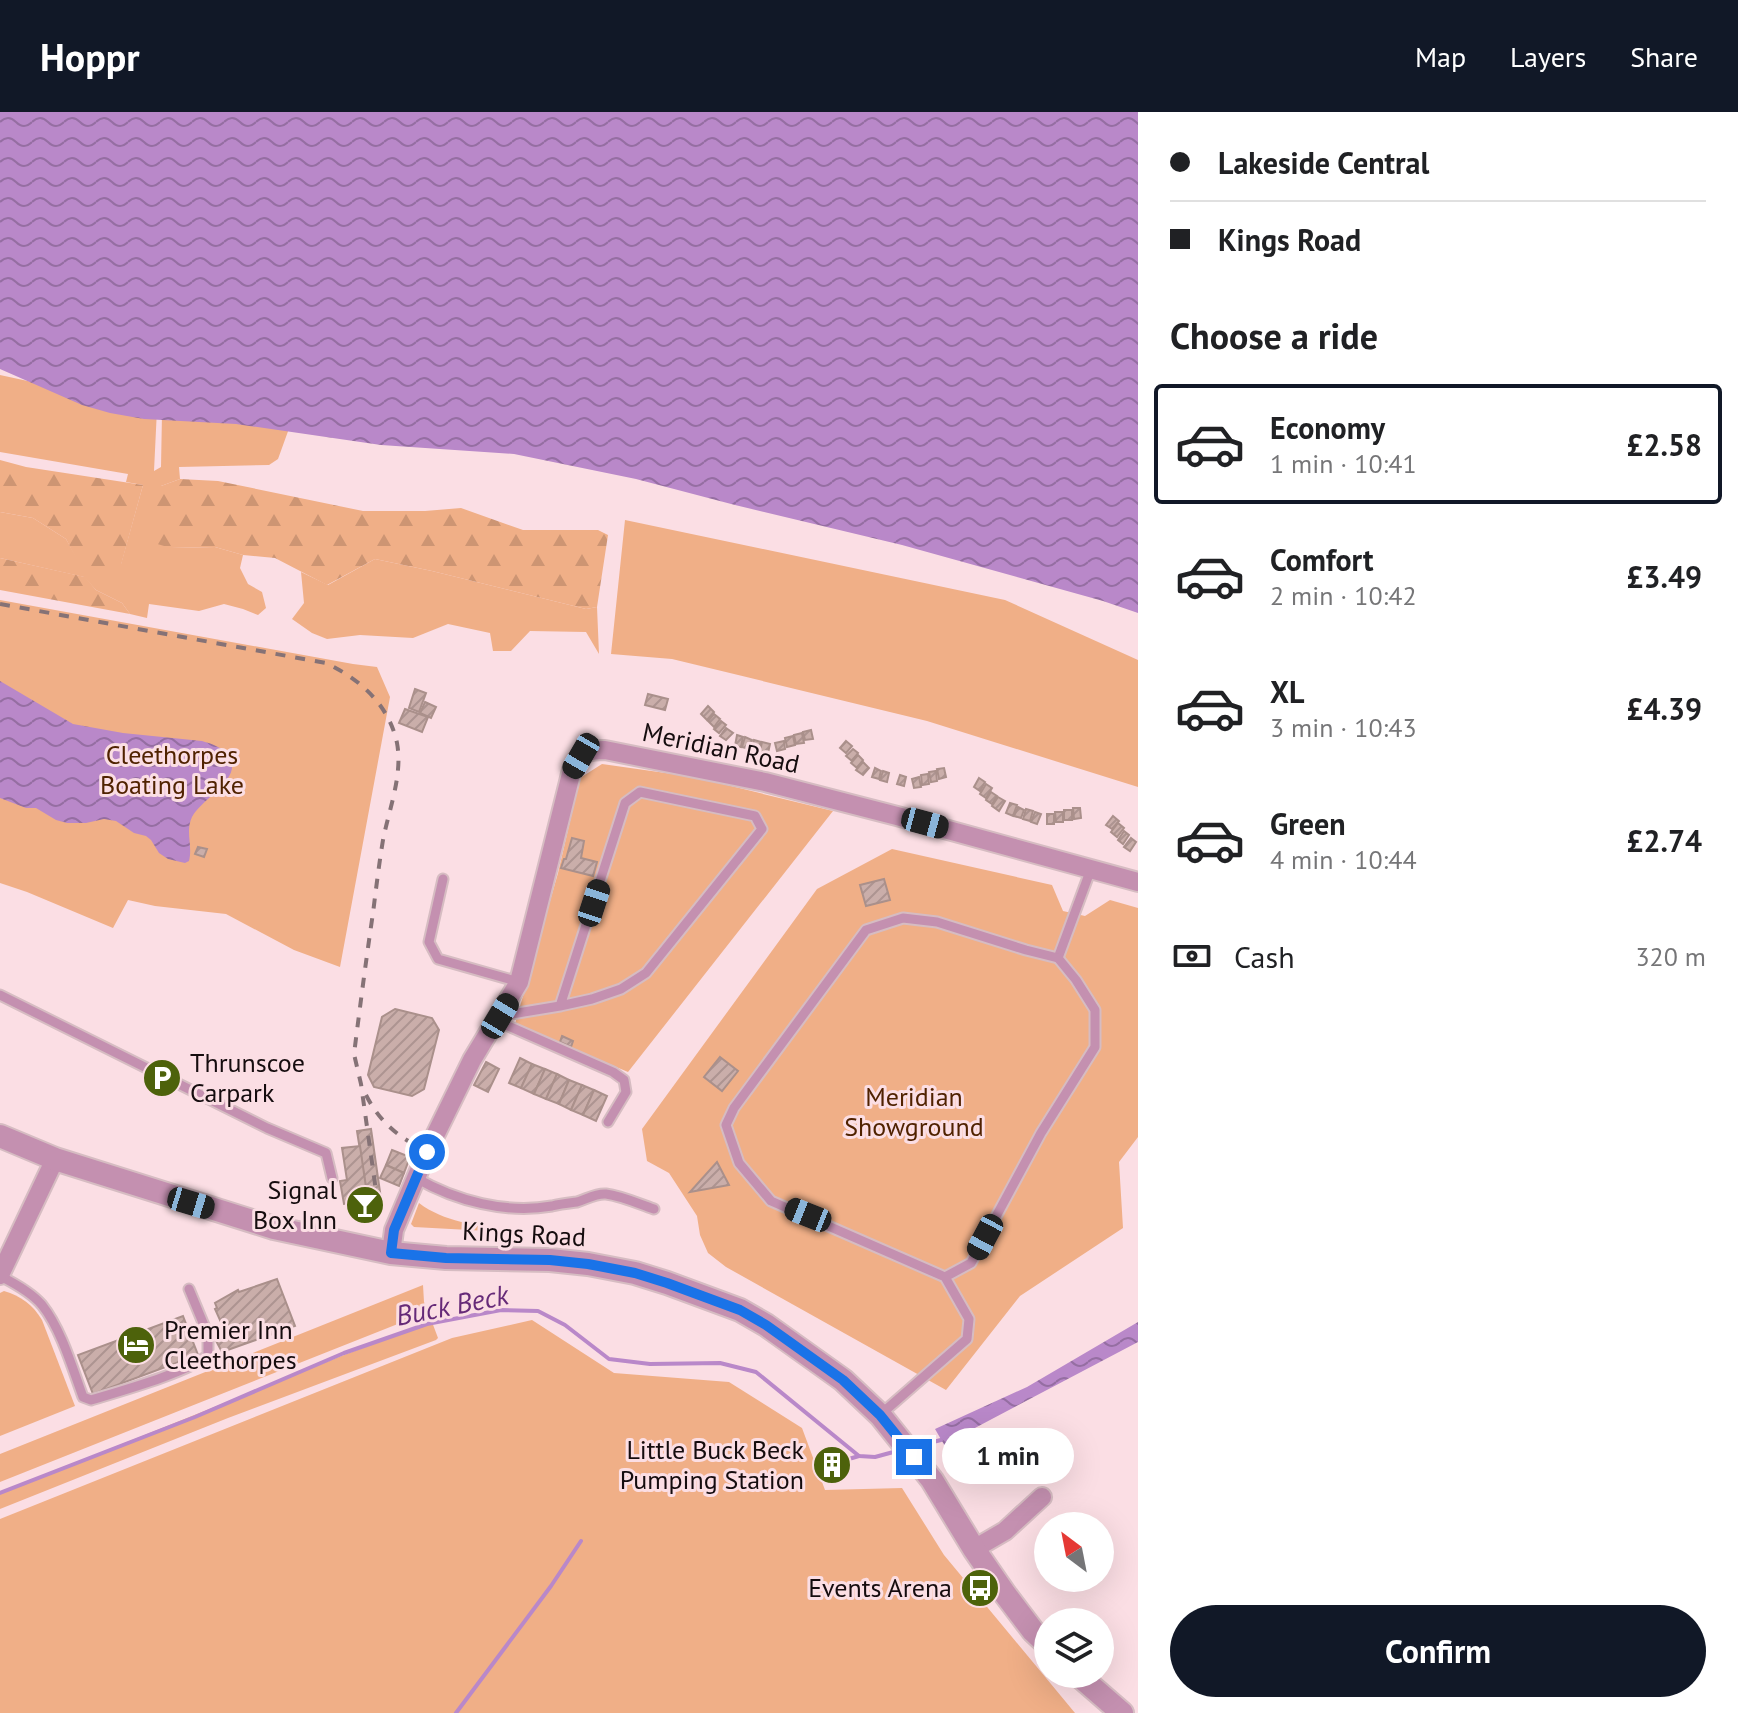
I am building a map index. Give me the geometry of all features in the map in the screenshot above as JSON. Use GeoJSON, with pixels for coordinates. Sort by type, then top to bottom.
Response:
{"type":"FeatureCollection","features":[{"type":"Feature","properties":{"kind":"street","name":"Meridian Road"},"geometry":{"type":"LineString","coordinates":[[391,1253],[394,1230],[427,1152],[472,1060],[519,982],[572,770],[581,756],[590,750],[605,750],[765,782],[1138,882]]}},
{"type":"Feature","properties":{"kind":"street","name":"Kings Road"},"geometry":{"type":"LineString","coordinates":[[0,1136],[55,1159],[274,1228],[391,1253],[588,1264],[635,1273],[740,1310],[843,1380],[880,1415],[932,1480],[974,1549],[1034,1632]]}},
{"type":"Feature","properties":{"kind":"street"},"geometry":{"type":"LineString","coordinates":[[0,1275],[55,1159]]}},
{"type":"Feature","properties":{"kind":"street"},"geometry":{"type":"LineString","coordinates":[[974,1549],[1005,1531],[1042,1497]]}},
{"type":"Feature","properties":{"kind":"street"},"geometry":{"type":"LineString","coordinates":[[1093,1688],[1122,1713]]}},
{"type":"Feature","properties":{"kind":"lane"},"geometry":{"type":"LineString","coordinates":[[498,1018],[560,1006],[592,999],[621,989],[646,973],[762,829],[755,816],[640,792],[625,803],[560,1006]]}},
{"type":"Feature","properties":{"kind":"lane"},"geometry":{"type":"LineString","coordinates":[[1058,958],[1091,869]]}},
{"type":"Feature","properties":{"kind":"lane"},"geometry":{"type":"LineString","coordinates":[[443,879],[429,942],[438,959],[519,982]]}},
{"type":"Feature","properties":{"kind":"lane"},"geometry":{"type":"LineString","coordinates":[[880,1415],[967,1339],[969,1319],[945,1277],[771,1201],[739,1163],[726,1125],[734,1108],[866,930],[903,918],[937,922],[1058,958],[1095,1010],[1095,1047],[1041,1133],[971,1263],[945,1277]]}},
{"type":"Feature","properties":{"kind":"lane"},"geometry":{"type":"LineString","coordinates":[[0,1008],[3,996],[267,1128],[326,1153],[332,1178]]}},
{"type":"Feature","properties":{"kind":"lane"},"geometry":{"type":"LineString","coordinates":[[498,1018],[624,1080],[626,1092],[608,1122]]}},
{"type":"Feature","properties":{"kind":"lane"},"geometry":{"type":"LineString","coordinates":[[416,1178],[452,1196],[512,1208],[543,1208],[609,1194],[654,1209]]}},
{"type":"Feature","properties":{"kind":"lane"},"geometry":{"type":"LineString","coordinates":[[0,1275],[42,1304],[59,1332],[83,1397],[91,1400],[181,1370],[208,1355],[208,1335],[189,1289]]}},
{"type":"Feature","properties":{"kind":"green space"},"geometry":{"type":"Polygon","coordinates":[[[0,375],[157,409],[154,471],[161,467],[162,414],[291,423],[278,459],[269,465],[179,467],[180,479],[161,486],[171,548],[215,547],[243,555],[240,568],[248,584],[262,592],[266,608],[258,615],[224,604],[199,611],[149,604],[147,618],[130,614],[122,603],[96,590],[84,577],[0,558],[0,512],[33,518],[66,539],[84,571],[121,564],[143,485],[126,482],[128,474],[0,452],[0,375]]]}},
{"type":"Feature","properties":{"kind":"green space"},"geometry":{"type":"Polygon","coordinates":[[[0,460],[26,467],[143,485],[121,565],[83,572],[66,539],[33,518],[0,512],[0,460]]]}},
{"type":"Feature","properties":{"kind":"green space"},"geometry":{"type":"Polygon","coordinates":[[[180,479],[218,481],[363,511],[461,508],[523,530],[598,530],[608,535],[597,607],[586,609],[375,559],[327,585],[275,558],[243,555],[215,547],[171,548],[147,541],[161,486],[180,479]]]}},
{"type":"Feature","properties":{"kind":"green space"},"geometry":{"type":"Polygon","coordinates":[[[625,520],[1005,600],[1138,660],[1138,787],[927,721],[672,659],[611,654],[625,520]]]}},
{"type":"Feature","properties":{"kind":"green space"},"geometry":{"type":"Polygon","coordinates":[[[0,558],[85,577],[96,590],[122,603],[130,614],[0,590],[0,558]]]}},
{"type":"Feature","properties":{"kind":"green space"},"geometry":{"type":"Polygon","coordinates":[[[375,559],[586,609],[597,607],[599,654],[586,632],[530,631],[511,651],[493,651],[490,633],[448,624],[413,638],[360,635],[327,639],[292,619],[304,603],[301,572],[328,585],[375,559]]]}},
{"type":"Feature","properties":{"kind":"green space","name":"Cleethorpes Boating Lake"},"geometry":{"type":"Polygon","coordinates":[[[0,600],[377,667],[390,697],[340,967],[294,950],[226,914],[128,900],[113,928],[0,883],[0,600]]]}},
{"type":"Feature","properties":{"kind":"green space"},"geometry":{"type":"Polygon","coordinates":[[[602,764],[694,777],[833,811],[628,1072],[515,1024],[558,873],[580,778],[602,764]]]}},
{"type":"Feature","properties":{"kind":"green space","name":"Meridian Showground"},"geometry":{"type":"Polygon","coordinates":[[[892,849],[1052,885],[1063,911],[1085,916],[1110,900],[1138,908],[1138,1137],[1119,1162],[1123,1228],[1020,1296],[946,1390],[726,1267],[708,1253],[700,1235],[697,1216],[669,1173],[647,1161],[642,1129],[817,889],[892,849]]]}},
{"type":"Feature","properties":{"kind":"green space"},"geometry":{"type":"Polygon","coordinates":[[[419,1203],[450,1219],[506,1232],[414,1227],[411,1224],[419,1203]]]}},
{"type":"Feature","properties":{"kind":"green space"},"geometry":{"type":"Polygon","coordinates":[[[423,1285],[428,1312],[0,1482],[0,1454],[423,1285]]]}},
{"type":"Feature","properties":{"kind":"green space"},"geometry":{"type":"Polygon","coordinates":[[[4,1291],[26,1302],[42,1320],[75,1406],[0,1436],[0,1293],[4,1291]]]}},
{"type":"Feature","properties":{"kind":"green space"},"geometry":{"type":"Polygon","coordinates":[[[532,1320],[614,1373],[729,1382],[802,1428],[825,1490],[902,1488],[944,1555],[1034,1664],[1034,1688],[1054,1688],[1075,1713],[0,1713],[0,1519],[452,1338],[532,1320]]]}},
{"type":"Feature","properties":{"kind":"green space"},"geometry":{"type":"Polygon","coordinates":[[[432,1322],[436,1340],[228,1418],[0,1509],[0,1493],[432,1322]]]}},
{"type":"Feature","properties":{"kind":"water"},"geometry":{"type":"Polygon","coordinates":[[[0,112],[1138,112],[1138,613],[902,545],[636,479],[514,454],[381,445],[236,424],[144,419],[82,405],[0,369],[0,112]]]}},
{"type":"Feature","properties":{"kind":"water"},"geometry":{"type":"Polygon","coordinates":[[[0,681],[73,724],[202,741],[224,751],[232,765],[231,773],[192,817],[189,861],[168,859],[146,836],[134,833],[116,821],[104,819],[67,823],[36,808],[26,808],[0,798],[0,681]]]}},
{"type":"Feature","properties":{"kind":"water"},"geometry":{"type":"Polygon","coordinates":[[[1138,1322],[1138,1342],[973,1429],[946,1448],[935,1429],[1027,1387],[1138,1322]]]}},
{"type":"Feature","properties":{"kind":"building"},"geometry":{"type":"Polygon","coordinates":[[[415,689],[426,693],[419,712],[409,708],[415,689]]]}},
{"type":"Feature","properties":{"kind":"building"},"geometry":{"type":"Polygon","coordinates":[[[648,694],[668,699],[665,710],[645,705],[648,694]]]}},
{"type":"Feature","properties":{"kind":"building"},"geometry":{"type":"Polygon","coordinates":[[[425,702],[436,707],[431,718],[420,713],[425,702]]]}},
{"type":"Feature","properties":{"kind":"building"},"geometry":{"type":"Polygon","coordinates":[[[708,706],[714,712],[707,720],[701,714],[708,706]]]}},
{"type":"Feature","properties":{"kind":"building"},"geometry":{"type":"Polygon","coordinates":[[[405,709],[428,717],[422,732],[399,723],[405,709]]]}},
{"type":"Feature","properties":{"kind":"building"},"geometry":{"type":"Polygon","coordinates":[[[714,714],[720,719],[714,727],[708,721],[714,714]]]}},
{"type":"Feature","properties":{"kind":"building"},"geometry":{"type":"Polygon","coordinates":[[[721,721],[726,725],[719,733],[714,729],[721,721]]]}},
{"type":"Feature","properties":{"kind":"building"},"geometry":{"type":"Polygon","coordinates":[[[726,728],[733,733],[726,740],[720,736],[726,728]]]}},
{"type":"Feature","properties":{"kind":"building"},"geometry":{"type":"Polygon","coordinates":[[[811,730],[813,739],[805,740],[803,732],[811,730]]]}},
{"type":"Feature","properties":{"kind":"building"},"geometry":{"type":"Polygon","coordinates":[[[802,733],[804,743],[796,744],[794,735],[802,733]]]}},
{"type":"Feature","properties":{"kind":"building"},"geometry":{"type":"Polygon","coordinates":[[[737,735],[743,737],[741,747],[735,746],[737,735]]]}},
{"type":"Feature","properties":{"kind":"building"},"geometry":{"type":"Polygon","coordinates":[[[793,736],[795,745],[787,747],[785,738],[793,736]]]}},
{"type":"Feature","properties":{"kind":"building"},"geometry":{"type":"Polygon","coordinates":[[[745,737],[752,740],[750,749],[742,747],[745,737]]]}},
{"type":"Feature","properties":{"kind":"building"},"geometry":{"type":"Polygon","coordinates":[[[754,740],[761,742],[759,750],[752,749],[754,740]]]}},
{"type":"Feature","properties":{"kind":"building"},"geometry":{"type":"Polygon","coordinates":[[[784,741],[785,749],[777,751],[775,743],[784,741]]]}},
{"type":"Feature","properties":{"kind":"building"},"geometry":{"type":"Polygon","coordinates":[[[846,741],[852,746],[846,753],[840,748],[846,741]]]}},
{"type":"Feature","properties":{"kind":"building"},"geometry":{"type":"Polygon","coordinates":[[[762,742],[770,744],[768,753],[760,751],[762,742]]]}},
{"type":"Feature","properties":{"kind":"building"},"geometry":{"type":"Polygon","coordinates":[[[853,749],[858,753],[852,761],[846,756],[853,749]]]}},
{"type":"Feature","properties":{"kind":"building"},"geometry":{"type":"Polygon","coordinates":[[[858,755],[863,760],[857,768],[851,763],[858,755]]]}},
{"type":"Feature","properties":{"kind":"building"},"geometry":{"type":"Polygon","coordinates":[[[863,762],[869,768],[863,775],[856,770],[863,762]]]}},
{"type":"Feature","properties":{"kind":"building"},"geometry":{"type":"Polygon","coordinates":[[[875,768],[881,771],[879,779],[872,777],[875,768]]]}},
{"type":"Feature","properties":{"kind":"building"},"geometry":{"type":"Polygon","coordinates":[[[944,768],[946,777],[939,779],[937,769],[944,768]]]}},
{"type":"Feature","properties":{"kind":"building"},"geometry":{"type":"Polygon","coordinates":[[[883,771],[889,773],[887,782],[880,780],[883,771]]]}},
{"type":"Feature","properties":{"kind":"building"},"geometry":{"type":"Polygon","coordinates":[[[936,771],[937,781],[931,782],[929,772],[936,771]]]}},
{"type":"Feature","properties":{"kind":"building"},"geometry":{"type":"Polygon","coordinates":[[[928,774],[929,784],[922,785],[921,775],[928,774]]]}},
{"type":"Feature","properties":{"kind":"building"},"geometry":{"type":"Polygon","coordinates":[[[900,775],[906,777],[904,786],[897,784],[900,775]]]}},
{"type":"Feature","properties":{"kind":"building"},"geometry":{"type":"Polygon","coordinates":[[[919,777],[921,787],[914,788],[912,779],[919,777]]]}},
{"type":"Feature","properties":{"kind":"building"},"geometry":{"type":"Polygon","coordinates":[[[979,778],[985,782],[980,791],[974,787],[979,778]]]}},
{"type":"Feature","properties":{"kind":"building"},"geometry":{"type":"Polygon","coordinates":[[[986,784],[992,788],[986,798],[980,794],[986,784]]]}},
{"type":"Feature","properties":{"kind":"building"},"geometry":{"type":"Polygon","coordinates":[[[991,792],[997,796],[992,804],[986,800],[991,792]]]}},
{"type":"Feature","properties":{"kind":"building"},"geometry":{"type":"Polygon","coordinates":[[[998,797],[1005,801],[999,811],[992,806],[998,797]]]}},
{"type":"Feature","properties":{"kind":"building"},"geometry":{"type":"Polygon","coordinates":[[[1010,803],[1017,805],[1013,816],[1006,813],[1010,803]]]}},
{"type":"Feature","properties":{"kind":"building"},"geometry":{"type":"Polygon","coordinates":[[[1018,807],[1024,810],[1021,818],[1014,816],[1018,807]]]}},
{"type":"Feature","properties":{"kind":"building"},"geometry":{"type":"Polygon","coordinates":[[[1073,808],[1080,808],[1081,818],[1074,819],[1073,808]]]}},
{"type":"Feature","properties":{"kind":"building"},"geometry":{"type":"Polygon","coordinates":[[[1026,809],[1033,811],[1030,821],[1023,819],[1026,809]]]}},
{"type":"Feature","properties":{"kind":"building"},"geometry":{"type":"Polygon","coordinates":[[[1064,810],[1072,810],[1072,820],[1064,820],[1064,810]]]}},
{"type":"Feature","properties":{"kind":"building"},"geometry":{"type":"Polygon","coordinates":[[[1035,812],[1041,814],[1037,824],[1031,822],[1035,812]]]}},
{"type":"Feature","properties":{"kind":"building"},"geometry":{"type":"Polygon","coordinates":[[[1055,812],[1063,812],[1063,822],[1056,822],[1055,812]]]}},
{"type":"Feature","properties":{"kind":"building"},"geometry":{"type":"Polygon","coordinates":[[[1047,814],[1054,814],[1054,824],[1047,824],[1047,814]]]}},
{"type":"Feature","properties":{"kind":"building"},"geometry":{"type":"Polygon","coordinates":[[[1113,816],[1119,821],[1112,829],[1106,825],[1113,816]]]}},
{"type":"Feature","properties":{"kind":"building"},"geometry":{"type":"Polygon","coordinates":[[[1118,823],[1124,828],[1117,837],[1111,832],[1118,823]]]}},
{"type":"Feature","properties":{"kind":"building"},"geometry":{"type":"Polygon","coordinates":[[[1124,831],[1129,835],[1123,844],[1118,840],[1124,831]]]}},
{"type":"Feature","properties":{"kind":"building"},"geometry":{"type":"Polygon","coordinates":[[[572,838],[584,841],[581,858],[597,862],[593,876],[561,868],[572,838]]]}},
{"type":"Feature","properties":{"kind":"building"},"geometry":{"type":"Polygon","coordinates":[[[1131,838],[1136,842],[1130,851],[1124,847],[1131,838]]]}},
{"type":"Feature","properties":{"kind":"building"},"geometry":{"type":"Polygon","coordinates":[[[198,847],[207,849],[204,857],[195,854],[198,847]]]}},
{"type":"Feature","properties":{"kind":"building"},"geometry":{"type":"Polygon","coordinates":[[[884,879],[890,900],[866,906],[860,885],[884,879]]]}},
{"type":"Feature","properties":{"kind":"building"},"geometry":{"type":"Polygon","coordinates":[[[395,1009],[432,1018],[439,1030],[424,1089],[412,1096],[374,1087],[368,1075],[382,1017],[395,1009]]]}},
{"type":"Feature","properties":{"kind":"building"},"geometry":{"type":"Polygon","coordinates":[[[562,1036],[573,1041],[571,1047],[560,1042],[562,1036]]]}},
{"type":"Feature","properties":{"kind":"building"},"geometry":{"type":"Polygon","coordinates":[[[720,1057],[738,1071],[722,1091],[704,1077],[720,1057]]]}},
{"type":"Feature","properties":{"kind":"building"},"geometry":{"type":"Polygon","coordinates":[[[520,1058],[532,1064],[521,1088],[509,1083],[520,1058]]]}},
{"type":"Feature","properties":{"kind":"building"},"geometry":{"type":"Polygon","coordinates":[[[486,1062],[499,1069],[488,1092],[474,1085],[486,1062]]]}},
{"type":"Feature","properties":{"kind":"building"},"geometry":{"type":"Polygon","coordinates":[[[532,1064],[545,1069],[534,1094],[521,1088],[532,1064]]]}},
{"type":"Feature","properties":{"kind":"building"},"geometry":{"type":"Polygon","coordinates":[[[545,1069],[557,1074],[546,1099],[534,1094],[545,1069]]]}},
{"type":"Feature","properties":{"kind":"building"},"geometry":{"type":"Polygon","coordinates":[[[557,1074],[569,1080],[559,1104],[546,1099],[557,1074]]]}},
{"type":"Feature","properties":{"kind":"building"},"geometry":{"type":"Polygon","coordinates":[[[569,1080],[582,1085],[571,1110],[559,1104],[569,1080]]]}},
{"type":"Feature","properties":{"kind":"building"},"geometry":{"type":"Polygon","coordinates":[[[582,1085],[594,1090],[583,1115],[571,1110],[582,1085]]]}},
{"type":"Feature","properties":{"kind":"building"},"geometry":{"type":"Polygon","coordinates":[[[594,1090],[607,1096],[596,1121],[583,1115],[594,1090]]]}},
{"type":"Feature","properties":{"kind":"building"},"geometry":{"type":"Polygon","coordinates":[[[371,1129],[381,1199],[368,1201],[357,1131],[371,1129]]]}},
{"type":"Feature","properties":{"kind":"building"},"geometry":{"type":"Polygon","coordinates":[[[360,1146],[368,1201],[344,1204],[340,1181],[347,1180],[342,1148],[360,1146]]]}},
{"type":"Feature","properties":{"kind":"building"},"geometry":{"type":"Polygon","coordinates":[[[392,1150],[410,1157],[404,1173],[386,1165],[392,1150]]]}},
{"type":"Feature","properties":{"kind":"building"},"geometry":{"type":"Polygon","coordinates":[[[717,1162],[729,1185],[690,1192],[717,1162]]]}},
{"type":"Feature","properties":{"kind":"building"},"geometry":{"type":"Polygon","coordinates":[[[386,1165],[404,1173],[399,1186],[380,1178],[386,1165]]]}},
{"type":"Feature","properties":{"kind":"building"},"geometry":{"type":"Polygon","coordinates":[[[277,1279],[295,1326],[222,1352],[214,1337],[225,1331],[215,1303],[238,1290],[277,1279]]]}},
{"type":"Feature","properties":{"kind":"building"},"geometry":{"type":"Polygon","coordinates":[[[183,1316],[198,1355],[93,1394],[78,1355],[183,1316]]]}},
{"type":"Feature","properties":{"kind":"building","name":"Little Buck Beck Pumping Station"},"geometry":{"type":"Polygon","coordinates":[[[836,1456],[841,1470],[828,1474],[824,1460],[836,1456]]]}},
{"type":"Feature","properties":{"kind":"waterway","name":"Buck Beck"},"geometry":{"type":"LineString","coordinates":[[0,1493],[195,1417],[344,1353],[427,1324],[501,1310],[538,1311],[565,1325],[609,1359],[650,1364],[720,1363],[756,1372],[859,1456],[875,1457],[897,1451]]}},
{"type":"Feature","properties":{"kind":"waterway","name":"Buck Beck"},"geometry":{"type":"LineString","coordinates":[[913,1447],[941,1440]]}},
{"type":"Feature","properties":{"kind":"waterway"},"geometry":{"type":"LineString","coordinates":[[842,1461],[859,1456]]}},
{"type":"Feature","properties":{"kind":"waterway"},"geometry":{"type":"LineString","coordinates":[[456,1713],[581,1541]]}},
{"type":"Feature","properties":{"kind":"railway"},"geometry":{"type":"LineString","coordinates":[[0,604],[326,663],[361,685],[380,705],[393,729],[398,767],[382,849],[354,1054],[376,1191]]}},
{"type":"Feature","properties":{"kind":"railway"},"geometry":{"type":"LineString","coordinates":[[366,1095],[386,1124],[415,1145]]}},
{"type":"Feature","properties":{"kind":"place","name":"Thrunscoe Carpark"},"geometry":{"type":"Point","coordinates":[162,1078]}},
{"type":"Feature","properties":{"kind":"place","name":"Signal Box Inn"},"geometry":{"type":"Point","coordinates":[365,1205]}},
{"type":"Feature","properties":{"kind":"place","name":"Premier Inn Cleethorpes"},"geometry":{"type":"Point","coordinates":[136,1345]}},
{"type":"Feature","properties":{"kind":"place","name":"Little Buck Beck Pumping Station"},"geometry":{"type":"Point","coordinates":[832,1465]}},
{"type":"Feature","properties":{"kind":"place","name":"Events Arena"},"geometry":{"type":"Point","coordinates":[980,1588]}},
{"type":"Feature","properties":{"kind":"route"},"geometry":{"type":"LineString","coordinates":[[427,1152],[394,1230],[391,1253],[588,1264],[635,1273],[740,1310],[843,1380],[880,1415],[914,1457]]}}]}
